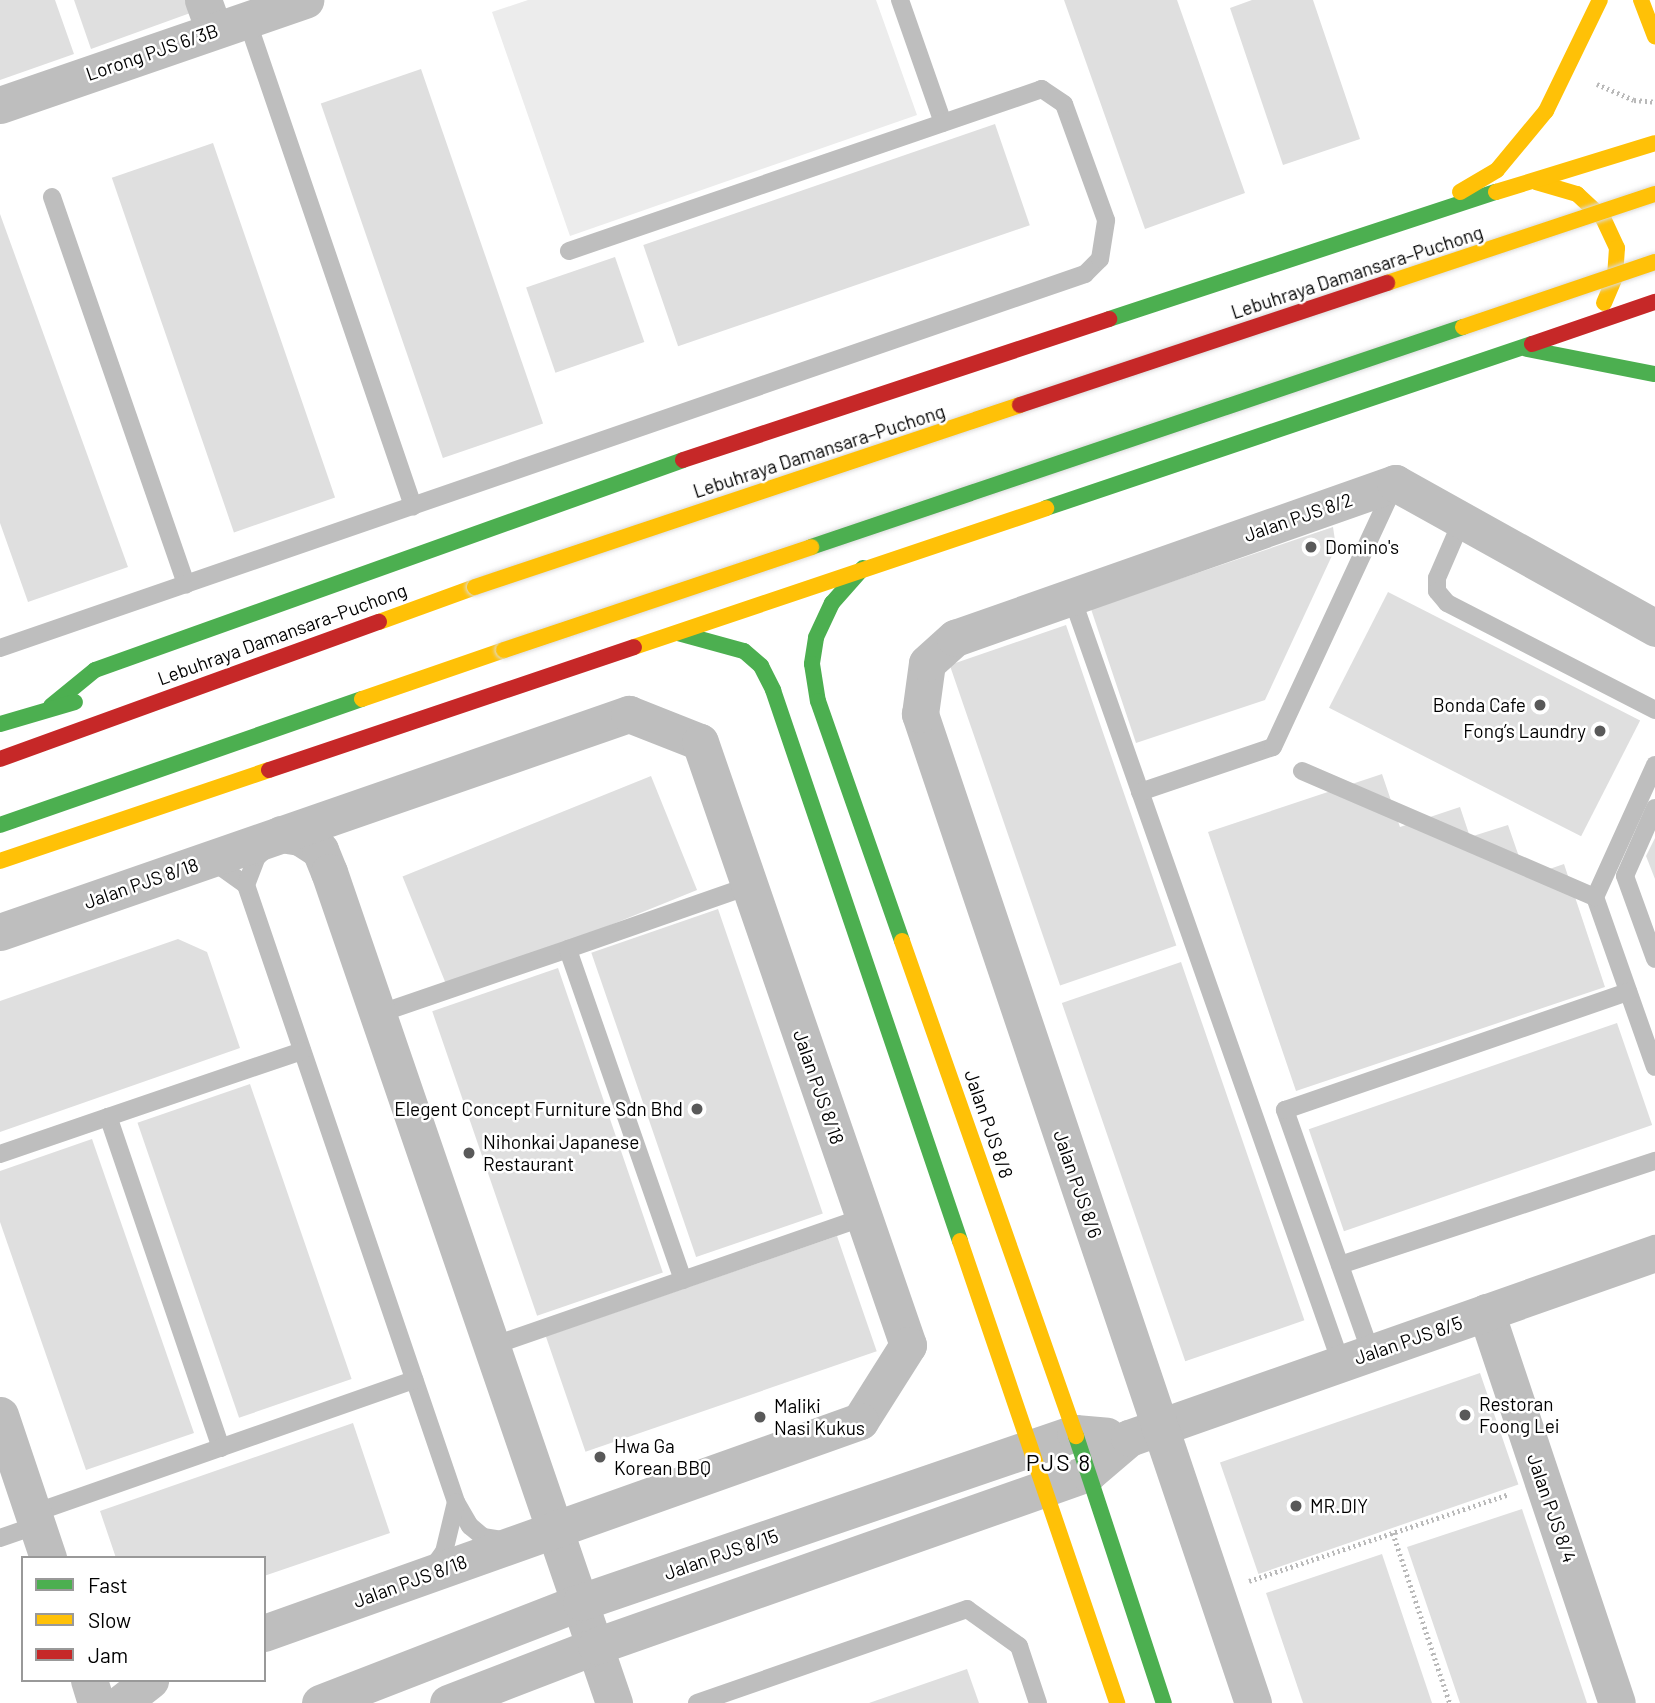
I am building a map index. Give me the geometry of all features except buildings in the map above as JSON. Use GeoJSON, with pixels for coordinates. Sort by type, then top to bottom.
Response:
{"type":"FeatureCollection","features":[{"type":"Feature","properties":{"kind":"main road"},"geometry":{"type":"LineString","coordinates":[[1422,215],[1497,170],[1524,141],[1568,72],[1601,0]]}},
{"type":"Feature","properties":{"kind":"main road"},"geometry":{"type":"LineString","coordinates":[[1641,0],[1655,36]]}},
{"type":"Feature","properties":{"kind":"main road"},"geometry":{"type":"LineString","coordinates":[[51,706],[95,670],[545,506],[1146,310],[1422,215],[1536,182],[1655,143]]}},
{"type":"Feature","properties":{"kind":"main road"},"geometry":{"type":"LineString","coordinates":[[1536,182],[1590,202],[1617,248],[1610,295],[1576,331]]}},
{"type":"Feature","properties":{"kind":"main road","name":"Lebuhraya Damansara–Puchong"},"geometry":{"type":"LineString","coordinates":[[0,759],[475,587],[1655,194]]}},
{"type":"Feature","properties":{"kind":"main road"},"geometry":{"type":"LineString","coordinates":[[0,825],[504,650],[1655,262]]}},
{"type":"Feature","properties":{"kind":"main road"},"geometry":{"type":"LineString","coordinates":[[0,860],[678,633],[863,568],[1576,331],[1655,302]]}},
{"type":"Feature","properties":{"kind":"main road"},"geometry":{"type":"LineString","coordinates":[[1522,348],[1655,374]]}},
{"type":"Feature","properties":{"kind":"main road","name":"Jalan PJS 8/8"},"geometry":{"type":"LineString","coordinates":[[863,568],[832,603],[816,638],[812,664],[818,701],[1075,1433],[1164,1703]]}},
{"type":"Feature","properties":{"kind":"main road"},"geometry":{"type":"LineString","coordinates":[[678,633],[720,641],[744,652],[761,666],[773,691],[1117,1703]]}},
{"type":"Feature","properties":{"kind":"main road"},"geometry":{"type":"LineString","coordinates":[[142,689],[246,668]]}},
{"type":"Feature","properties":{"kind":"main road"},"geometry":{"type":"LineString","coordinates":[[0,724],[51,706],[90,699]]}},
{"type":"Feature","properties":{"kind":"street","name":"Lorong PJS 6/3B"},"geometry":{"type":"LineString","coordinates":[[0,105],[221,17],[305,0]]}},
{"type":"Feature","properties":{"kind":"street"},"geometry":{"type":"LineString","coordinates":[[1395,483],[1463,518],[1655,628]]}},
{"type":"Feature","properties":{"kind":"street","name":"Jalan PJS 8/2"},"geometry":{"type":"LineString","coordinates":[[928,663],[955,638],[1395,483]]}},
{"type":"Feature","properties":{"kind":"street","name":"Jalan PJS 8/6"},"geometry":{"type":"LineString","coordinates":[[928,663],[920,714],[1145,1432],[1216,1592],[1253,1703]]}},
{"type":"Feature","properties":{"kind":"street","name":"Jalan PJS 8/18"},"geometry":{"type":"LineString","coordinates":[[0,932],[629,714],[699,742],[908,1345],[860,1421],[266,1632]]}},
{"type":"Feature","properties":{"kind":"street","name":"Jalan PJS 8/18"},"geometry":{"type":"LineString","coordinates":[[329,872],[362,822],[397,795]]}},
{"type":"Feature","properties":{"kind":"street"},"geometry":{"type":"LineString","coordinates":[[281,834],[300,837],[320,850],[329,872],[492,1346],[540,1535],[581,1602],[614,1703]]}},
{"type":"Feature","properties":{"kind":"street","name":"Jalan PJS 8/5"},"geometry":{"type":"LineString","coordinates":[[1145,1432],[1655,1253]]}},
{"type":"Feature","properties":{"kind":"street","name":"Jalan PJS 8/4"},"geometry":{"type":"LineString","coordinates":[[1486,1312],[1617,1703]]}},
{"type":"Feature","properties":{"kind":"street"},"geometry":{"type":"LineString","coordinates":[[0,1415],[40,1532]]}},
{"type":"Feature","properties":{"kind":"street"},"geometry":{"type":"LineString","coordinates":[[463,1700],[596,1646],[1044,1486],[1088,1473],[1145,1432]]}},
{"type":"Feature","properties":{"kind":"street","name":"Jalan PJS 8/15"},"geometry":{"type":"LineString","coordinates":[[320,1703],[581,1602],[1075,1433],[1145,1432]]}},
{"type":"Feature","properties":{"kind":"street"},"geometry":{"type":"LineString","coordinates":[[90,1682],[96,1703]]}},
{"type":"Feature","properties":{"kind":"street"},"geometry":{"type":"LineString","coordinates":[[121,1703],[147,1682]]}},
{"type":"Feature","properties":{"kind":"lane"},"geometry":{"type":"LineString","coordinates":[[900,0],[943,123]]}},
{"type":"Feature","properties":{"kind":"lane"},"geometry":{"type":"LineString","coordinates":[[221,17],[412,506]]}},
{"type":"Feature","properties":{"kind":"lane"},"geometry":{"type":"LineString","coordinates":[[0,648],[1085,274],[1100,259],[1106,220],[1064,104],[1042,89],[569,251]]}},
{"type":"Feature","properties":{"kind":"lane"},"geometry":{"type":"LineString","coordinates":[[52,197],[186,584]]}},
{"type":"Feature","properties":{"kind":"lane"},"geometry":{"type":"LineString","coordinates":[[1140,792],[1272,747],[1395,483]]}},
{"type":"Feature","properties":{"kind":"lane"},"geometry":{"type":"LineString","coordinates":[[1463,518],[1437,578],[1437,591],[1447,603],[1655,710]]}},
{"type":"Feature","properties":{"kind":"lane"},"geometry":{"type":"LineString","coordinates":[[1072,595],[1140,792],[1356,1358]]}},
{"type":"Feature","properties":{"kind":"lane"},"geometry":{"type":"LineString","coordinates":[[1655,765],[1595,897],[1655,1068]]}},
{"type":"Feature","properties":{"kind":"lane"},"geometry":{"type":"LineString","coordinates":[[1302,771],[1595,897]]}},
{"type":"Feature","properties":{"kind":"lane"},"geometry":{"type":"LineString","coordinates":[[1655,808],[1625,876],[1655,959]]}},
{"type":"Feature","properties":{"kind":"lane"},"geometry":{"type":"LineString","coordinates":[[246,885],[257,857],[281,834]]}},
{"type":"Feature","properties":{"kind":"lane"},"geometry":{"type":"LineString","coordinates":[[210,859],[246,885],[456,1502],[470,1527],[483,1537],[540,1535]]}},
{"type":"Feature","properties":{"kind":"lane"},"geometry":{"type":"LineString","coordinates":[[378,1014],[749,886]]}},
{"type":"Feature","properties":{"kind":"lane"},"geometry":{"type":"LineString","coordinates":[[568,949],[683,1280]]}},
{"type":"Feature","properties":{"kind":"lane"},"geometry":{"type":"LineString","coordinates":[[1356,1358],[1340,1265],[1285,1110],[1628,992]]}},
{"type":"Feature","properties":{"kind":"lane"},"geometry":{"type":"LineString","coordinates":[[0,1154],[302,1051]]}},
{"type":"Feature","properties":{"kind":"lane"},"geometry":{"type":"LineString","coordinates":[[108,1117],[221,1448]]}},
{"type":"Feature","properties":{"kind":"lane"},"geometry":{"type":"LineString","coordinates":[[1340,1265],[1655,1161]]}},
{"type":"Feature","properties":{"kind":"lane"},"geometry":{"type":"LineString","coordinates":[[492,1346],[864,1217]]}},
{"type":"Feature","properties":{"kind":"lane"},"geometry":{"type":"LineString","coordinates":[[0,1538],[40,1532],[221,1448],[414,1380]]}},
{"type":"Feature","properties":{"kind":"lane"},"geometry":{"type":"LineString","coordinates":[[419,1578],[444,1552],[456,1502]]}},
{"type":"Feature","properties":{"kind":"lane"},"geometry":{"type":"LineString","coordinates":[[697,1703],[967,1609],[1019,1646],[1038,1703]]}},
{"type":"Feature","properties":{"kind":"path"},"geometry":{"type":"LineString","coordinates":[[1216,1592],[1543,1483]]}},
{"type":"Feature","properties":{"kind":"path"},"geometry":{"type":"LineString","coordinates":[[1393,1533],[1450,1703]]}},
{"type":"Feature","properties":{"kind":"shaded area"},"geometry":{"type":"Polygon","coordinates":[[[528,0],[876,0],[917,115],[570,236],[492,12],[528,0]]]}},
{"type":"Feature","properties":{"kind":"traffic: fast"},"geometry":{"type":"LineString","coordinates":[[1109,319],[1496,192]]}},
{"type":"Feature","properties":{"kind":"traffic: fast"},"geometry":{"type":"LineString","coordinates":[[811,547],[1463,327]]}},
{"type":"Feature","properties":{"kind":"traffic: fast"},"geometry":{"type":"LineString","coordinates":[[1046,508],[1532,344]]}},
{"type":"Feature","properties":{"kind":"traffic: fast"},"geometry":{"type":"LineString","coordinates":[[1527,349],[1655,374]]}},
{"type":"Feature","properties":{"kind":"traffic: fast"},"geometry":{"type":"LineString","coordinates":[[51,706],[95,670],[683,460]]}},
{"type":"Feature","properties":{"kind":"traffic: fast"},"geometry":{"type":"LineString","coordinates":[[863,568],[832,603],[816,638],[812,664],[818,701],[902,941]]}},
{"type":"Feature","properties":{"kind":"traffic: fast"},"geometry":{"type":"LineString","coordinates":[[678,633],[744,651],[761,666],[773,690],[960,1241]]}},
{"type":"Feature","properties":{"kind":"traffic: fast"},"geometry":{"type":"LineString","coordinates":[[0,825],[362,699]]}},
{"type":"Feature","properties":{"kind":"traffic: fast"},"geometry":{"type":"LineString","coordinates":[[0,724],[75,702]]}},
{"type":"Feature","properties":{"kind":"traffic: fast"},"geometry":{"type":"LineString","coordinates":[[1076,1436],[1164,1703]]}},
{"type":"Feature","properties":{"kind":"traffic: slow"},"geometry":{"type":"LineString","coordinates":[[1460,192],[1497,170],[1546,111],[1600,0]]}},
{"type":"Feature","properties":{"kind":"traffic: slow"},"geometry":{"type":"LineString","coordinates":[[1641,0],[1655,36]]}},
{"type":"Feature","properties":{"kind":"traffic: slow"},"geometry":{"type":"LineString","coordinates":[[1496,192],[1655,143]]}},
{"type":"Feature","properties":{"kind":"traffic: slow"},"geometry":{"type":"LineString","coordinates":[[1536,182],[1577,194],[1603,218],[1617,248],[1615,277],[1604,303]]}},
{"type":"Feature","properties":{"kind":"traffic: slow"},"geometry":{"type":"LineString","coordinates":[[1387,283],[1655,194]]}},
{"type":"Feature","properties":{"kind":"traffic: slow"},"geometry":{"type":"LineString","coordinates":[[1463,327],[1655,262]]}},
{"type":"Feature","properties":{"kind":"traffic: slow"},"geometry":{"type":"LineString","coordinates":[[475,587],[1020,405]]}},
{"type":"Feature","properties":{"kind":"traffic: slow"},"geometry":{"type":"LineString","coordinates":[[634,647],[1046,508]]}},
{"type":"Feature","properties":{"kind":"traffic: slow"},"geometry":{"type":"LineString","coordinates":[[504,650],[811,547]]}},
{"type":"Feature","properties":{"kind":"traffic: slow"},"geometry":{"type":"LineString","coordinates":[[379,622],[475,587]]}},
{"type":"Feature","properties":{"kind":"traffic: slow"},"geometry":{"type":"LineString","coordinates":[[362,699],[504,650]]}},
{"type":"Feature","properties":{"kind":"traffic: slow"},"geometry":{"type":"LineString","coordinates":[[0,861],[269,770]]}},
{"type":"Feature","properties":{"kind":"traffic: slow"},"geometry":{"type":"LineString","coordinates":[[902,941],[1076,1436]]}},
{"type":"Feature","properties":{"kind":"traffic: slow"},"geometry":{"type":"LineString","coordinates":[[960,1241],[1117,1703]]}},
{"type":"Feature","properties":{"kind":"traffic: jam"},"geometry":{"type":"LineString","coordinates":[[1020,405],[1387,283]]}},
{"type":"Feature","properties":{"kind":"traffic: jam"},"geometry":{"type":"LineString","coordinates":[[1532,344],[1655,302]]}},
{"type":"Feature","properties":{"kind":"traffic: jam"},"geometry":{"type":"LineString","coordinates":[[683,460],[1109,319]]}},
{"type":"Feature","properties":{"kind":"traffic: jam"},"geometry":{"type":"LineString","coordinates":[[0,759],[379,622]]}},
{"type":"Feature","properties":{"kind":"traffic: jam"},"geometry":{"type":"LineString","coordinates":[[269,770],[634,647]]}},
{"type":"Feature","properties":{"kind":"place","name":"Domino's"},"geometry":{"type":"Point","coordinates":[1311,547]}},
{"type":"Feature","properties":{"kind":"place","name":"Bonda Cafe"},"geometry":{"type":"Point","coordinates":[1540,705]}},
{"type":"Feature","properties":{"kind":"place","name":"Fong’s Laundry"},"geometry":{"type":"Point","coordinates":[1600,731]}},
{"type":"Feature","properties":{"kind":"place","name":"Elegent Concept Furniture Sdn Bhd"},"geometry":{"type":"Point","coordinates":[697,1109]}},
{"type":"Feature","properties":{"kind":"place","name":"Nihonkai Japanese Restaurant"},"geometry":{"type":"Point","coordinates":[469,1153]}},
{"type":"Feature","properties":{"kind":"place","name":"Restoran Foong Lei"},"geometry":{"type":"Point","coordinates":[1465,1415]}},
{"type":"Feature","properties":{"kind":"place","name":"Maliki Nasi Kukus"},"geometry":{"type":"Point","coordinates":[760,1417]}},
{"type":"Feature","properties":{"kind":"place","name":"Hwa Ga Korean BBQ"},"geometry":{"type":"Point","coordinates":[600,1457]}},
{"type":"Feature","properties":{"kind":"place","name":"MR.DIY"},"geometry":{"type":"Point","coordinates":[1296,1506]}},
{"type":"Feature","properties":{"kind":"district","name":"PJS 8"},"geometry":{"type":"Point","coordinates":[1059,1462]}}]}
